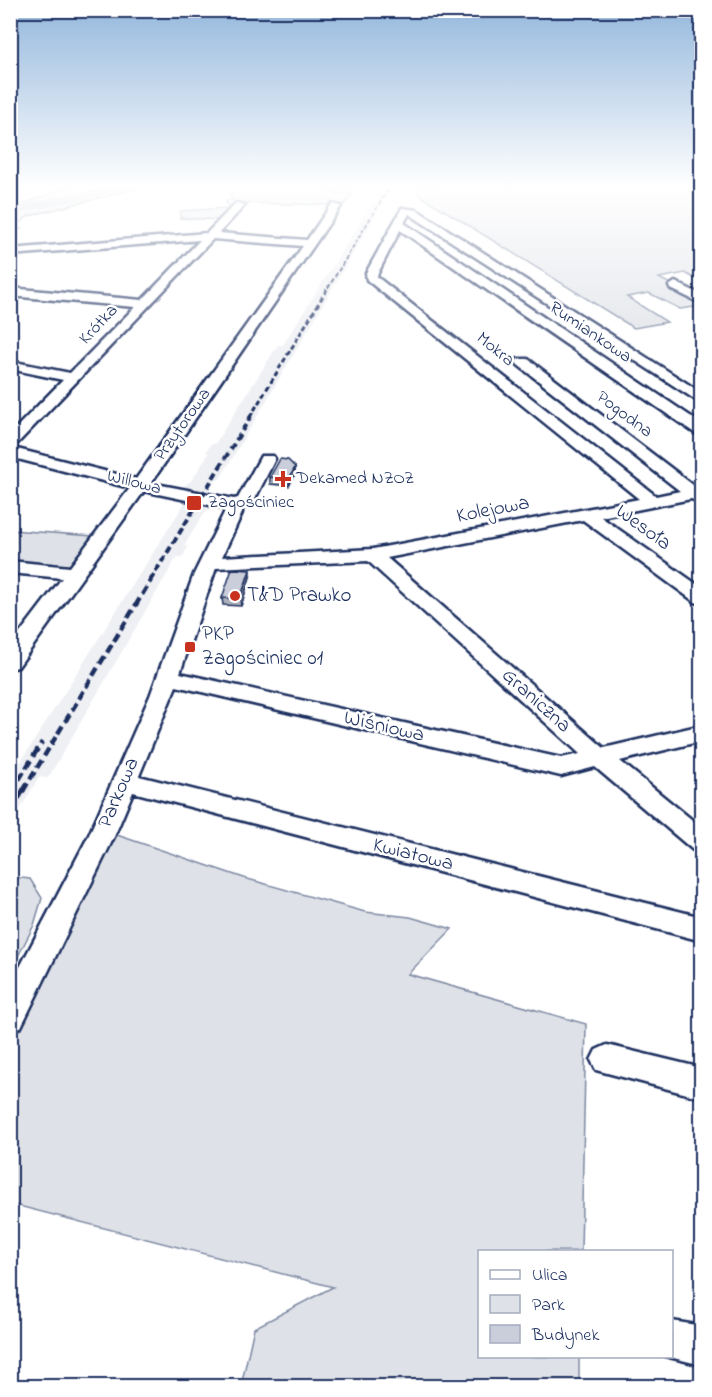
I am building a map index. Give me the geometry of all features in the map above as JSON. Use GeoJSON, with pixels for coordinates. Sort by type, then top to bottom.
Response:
{"type":"FeatureCollection","features":[{"type":"Feature","properties":{"kind":"street","name":"Krótka"},"geometry":{"type":"LineString","coordinates":[[10,444],[195,251]]}},
{"type":"Feature","properties":{"kind":"street","name":"Przytorowa"},"geometry":{"type":"LineString","coordinates":[[10,662],[20,635],[74,573],[140,485],[304,251]]}},
{"type":"Feature","properties":{"kind":"street","name":"Mokra"},"geometry":{"type":"LineString","coordinates":[[384,251],[371,278],[652,501]]}},
{"type":"Feature","properties":{"kind":"street","name":"Rumiankowa"},"geometry":{"type":"LineString","coordinates":[[438,251],[702,431]]}},
{"type":"Feature","properties":{"kind":"street","name":"Mokra"},"geometry":{"type":"LineString","coordinates":[[473,251],[702,400]]}},
{"type":"Feature","properties":{"kind":"street"},"geometry":{"type":"LineString","coordinates":[[675,286],[702,300]]}},
{"type":"Feature","properties":{"kind":"street"},"geometry":{"type":"LineString","coordinates":[[10,292],[143,304]]}},
{"type":"Feature","properties":{"kind":"street","name":"Pogodna"},"geometry":{"type":"LineString","coordinates":[[523,363],[699,495]]}},
{"type":"Feature","properties":{"kind":"street"},"geometry":{"type":"LineString","coordinates":[[10,365],[74,378]]}},
{"type":"Feature","properties":{"kind":"street","name":"Willowa"},"geometry":{"type":"LineString","coordinates":[[10,452],[183,495],[222,500],[233,505]]}},
{"type":"Feature","properties":{"kind":"street"},"geometry":{"type":"LineString","coordinates":[[213,557],[233,513],[233,505],[245,501],[267,459]]}},
{"type":"Feature","properties":{"kind":"street","name":"Kolejowa"},"geometry":{"type":"LineString","coordinates":[[213,557],[291,558],[373,555],[652,501],[699,495]]}},
{"type":"Feature","properties":{"kind":"street","name":"Wesoła"},"geometry":{"type":"LineString","coordinates":[[587,515],[702,598]]}},
{"type":"Feature","properties":{"kind":"street","name":"Graniczna"},"geometry":{"type":"LineString","coordinates":[[373,555],[599,757],[702,843]]}},
{"type":"Feature","properties":{"kind":"street","name":"Parkowa"},"geometry":{"type":"LineString","coordinates":[[10,1017],[101,837],[168,677],[203,577],[213,557]]}},
{"type":"Feature","properties":{"kind":"street"},"geometry":{"type":"LineString","coordinates":[[10,567],[74,573]]}},
{"type":"Feature","properties":{"kind":"street","name":"Wiśniowa"},"geometry":{"type":"LineString","coordinates":[[168,677],[561,767],[569,767],[599,757],[702,733]]}},
{"type":"Feature","properties":{"kind":"street","name":"Kwiatowa"},"geometry":{"type":"LineString","coordinates":[[124,781],[702,929]]}},
{"type":"Feature","properties":{"kind":"street"},"geometry":{"type":"LineString","coordinates":[[607,1060],[702,1083]]}},
{"type":"Feature","properties":{"kind":"street"},"geometry":{"type":"LineString","coordinates":[[673,1340],[702,1346]]}},
{"type":"Feature","properties":{"kind":"shaded area"},"geometry":{"type":"Polygon","coordinates":[[[342,251],[355,251],[220,479],[215,481],[207,493],[180,489],[192,480],[209,453],[206,452],[211,444],[215,444],[278,345],[283,345],[342,251]]]}},
{"type":"Feature","properties":{"kind":"shaded area"},"geometry":{"type":"Polygon","coordinates":[[[186,501],[213,507],[206,511],[184,546],[188,547],[182,558],[177,557],[48,778],[39,777],[11,825],[11,777],[186,501]]]}},
{"type":"Feature","properties":{"kind":"green space"},"geometry":{"type":"Polygon","coordinates":[[[510,251],[701,251],[701,282],[685,273],[659,278],[701,300],[701,306],[680,309],[649,293],[627,297],[667,322],[634,328],[510,251]]]}},
{"type":"Feature","properties":{"kind":"green space"},"geometry":{"type":"Polygon","coordinates":[[[10,530],[93,536],[70,568],[11,562],[10,530]]]}},
{"type":"Feature","properties":{"kind":"green space"},"geometry":{"type":"Polygon","coordinates":[[[114,834],[244,878],[365,912],[410,917],[452,929],[408,974],[586,1024],[581,1250],[478,1250],[478,1358],[579,1358],[579,1386],[241,1386],[254,1328],[333,1287],[11,1204],[11,1038],[65,919],[114,834]]]}},
{"type":"Feature","properties":{"kind":"green space"},"geometry":{"type":"Polygon","coordinates":[[[12,877],[30,879],[42,898],[34,925],[11,970],[12,877]]]}},
{"type":"Feature","properties":{"kind":"building"},"geometry":{"type":"Polygon","coordinates":[[[280,459],[288,460],[295,467],[289,479],[270,477],[280,459]]]}},
{"type":"Feature","properties":{"kind":"building"},"geometry":{"type":"Polygon","coordinates":[[[232,569],[250,570],[240,599],[222,598],[232,569]]]}},
{"type":"Feature","properties":{"kind":"railway"},"geometry":{"type":"LineString","coordinates":[[328,288],[350,251]]}},
{"type":"Feature","properties":{"kind":"railway"},"geometry":{"type":"LineString","coordinates":[[250,417],[329,286]]}},
{"type":"Feature","properties":{"kind":"railway"},"geometry":{"type":"LineString","coordinates":[[150,581],[251,416]]}},
{"type":"Feature","properties":{"kind":"railway"},"geometry":{"type":"LineString","coordinates":[[23,791],[151,580]]}},
{"type":"Feature","properties":{"kind":"railway"},"geometry":{"type":"LineString","coordinates":[[12,791],[42,742]]}},
{"type":"Feature","properties":{"kind":"railway"},"geometry":{"type":"LineString","coordinates":[[10,794],[13,789]]}},
{"type":"Feature","properties":{"kind":"railway"},"geometry":{"type":"LineString","coordinates":[[10,812],[24,789]]}},
{"type":"Feature","properties":{"kind":"place","name":"Dekamed NZOZ"},"geometry":{"type":"Point","coordinates":[283,479]}},
{"type":"Feature","properties":{"kind":"place","name":"Zagościniec"},"geometry":{"type":"Point","coordinates":[194,503]}},
{"type":"Feature","properties":{"kind":"place","name":"T&D Prawko"},"geometry":{"type":"Point","coordinates":[235,596]}},
{"type":"Feature","properties":{"kind":"place","name":"PKP Zagościniec 01"},"geometry":{"type":"Point","coordinates":[190,647]}}]}
